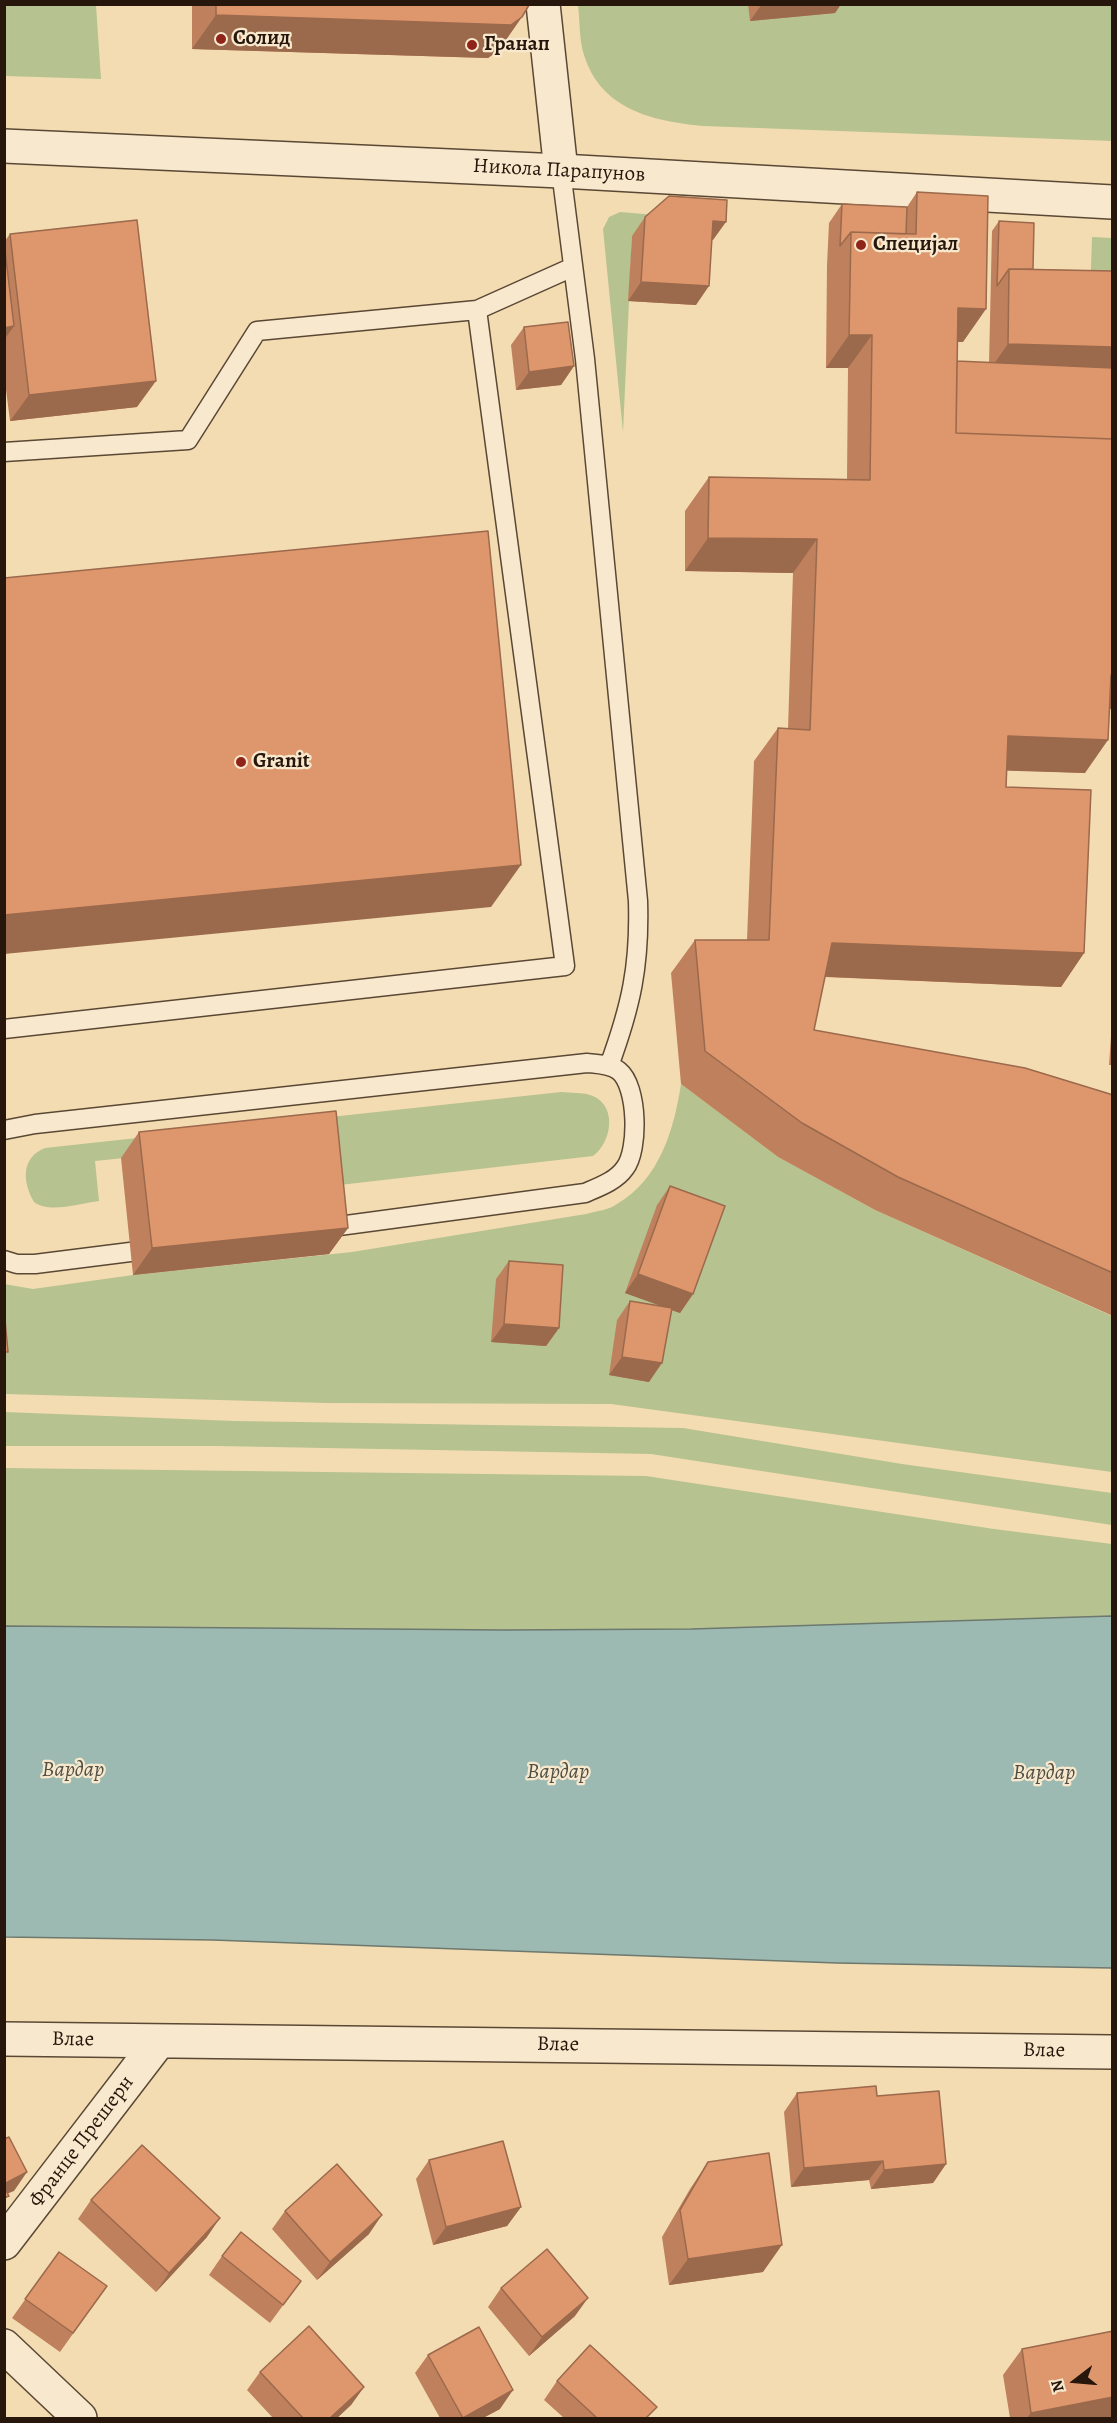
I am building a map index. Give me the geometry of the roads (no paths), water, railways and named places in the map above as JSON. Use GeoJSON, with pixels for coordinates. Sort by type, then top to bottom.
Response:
{"type":"FeatureCollection","features":[{"type":"Feature","properties":{"kind":"street"},"geometry":{"type":"LineString","coordinates":[[543,4],[561,171]]}},
{"type":"Feature","properties":{"kind":"street","name":"Никола Парапунов"},"geometry":{"type":"LineString","coordinates":[[4,146],[561,171],[1113,202]]}},
{"type":"Feature","properties":{"kind":"street","name":"Влае"},"geometry":{"type":"LineString","coordinates":[[4,2039],[1113,2052]]}},
{"type":"Feature","properties":{"kind":"street","name":"Франце Прешерн"},"geometry":{"type":"LineString","coordinates":[[4,2243],[159,2041]]}},
{"type":"Feature","properties":{"kind":"street"},"geometry":{"type":"LineString","coordinates":[[4,2346],[80,2418]]}},
{"type":"Feature","properties":{"kind":"lane"},"geometry":{"type":"LineString","coordinates":[[561,171],[585,359],[638,901],[639,943],[635,981],[624,1025],[609,1066]]}},
{"type":"Feature","properties":{"kind":"lane"},"geometry":{"type":"LineString","coordinates":[[4,452],[188,440],[256,331],[477,310],[573,267]]}},
{"type":"Feature","properties":{"kind":"lane"},"geometry":{"type":"LineString","coordinates":[[4,1029],[565,966],[477,310]]}},
{"type":"Feature","properties":{"kind":"lane"},"geometry":{"type":"LineString","coordinates":[[4,1130],[46,1123],[587,1064],[609,1066],[619,1071],[630,1086],[634,1112],[633,1152],[624,1169],[610,1182],[585,1193],[553,1199],[306,1230]]}},
{"type":"Feature","properties":{"kind":"lane"},"geometry":{"type":"LineString","coordinates":[[4,1260],[17,1264],[35,1264],[177,1246]]}},
{"type":"Feature","properties":{"kind":"water","name":"Вардар"},"geometry":{"type":"Polygon","coordinates":[[[1112,1616],[1112,1968],[837,1963],[213,1940],[5,1937],[5,1626],[504,1630],[692,1629],[1112,1616]]]}},
{"type":"Feature","properties":{"kind":"place","name":"Солид"},"geometry":{"type":"Point","coordinates":[221,39]}},
{"type":"Feature","properties":{"kind":"place","name":"Гранап"},"geometry":{"type":"Point","coordinates":[472,45]}},
{"type":"Feature","properties":{"kind":"place","name":"Специјал"},"geometry":{"type":"Point","coordinates":[861,245]}},
{"type":"Feature","properties":{"kind":"place","name":"Granit"},"geometry":{"type":"Point","coordinates":[241,762]}}]}
